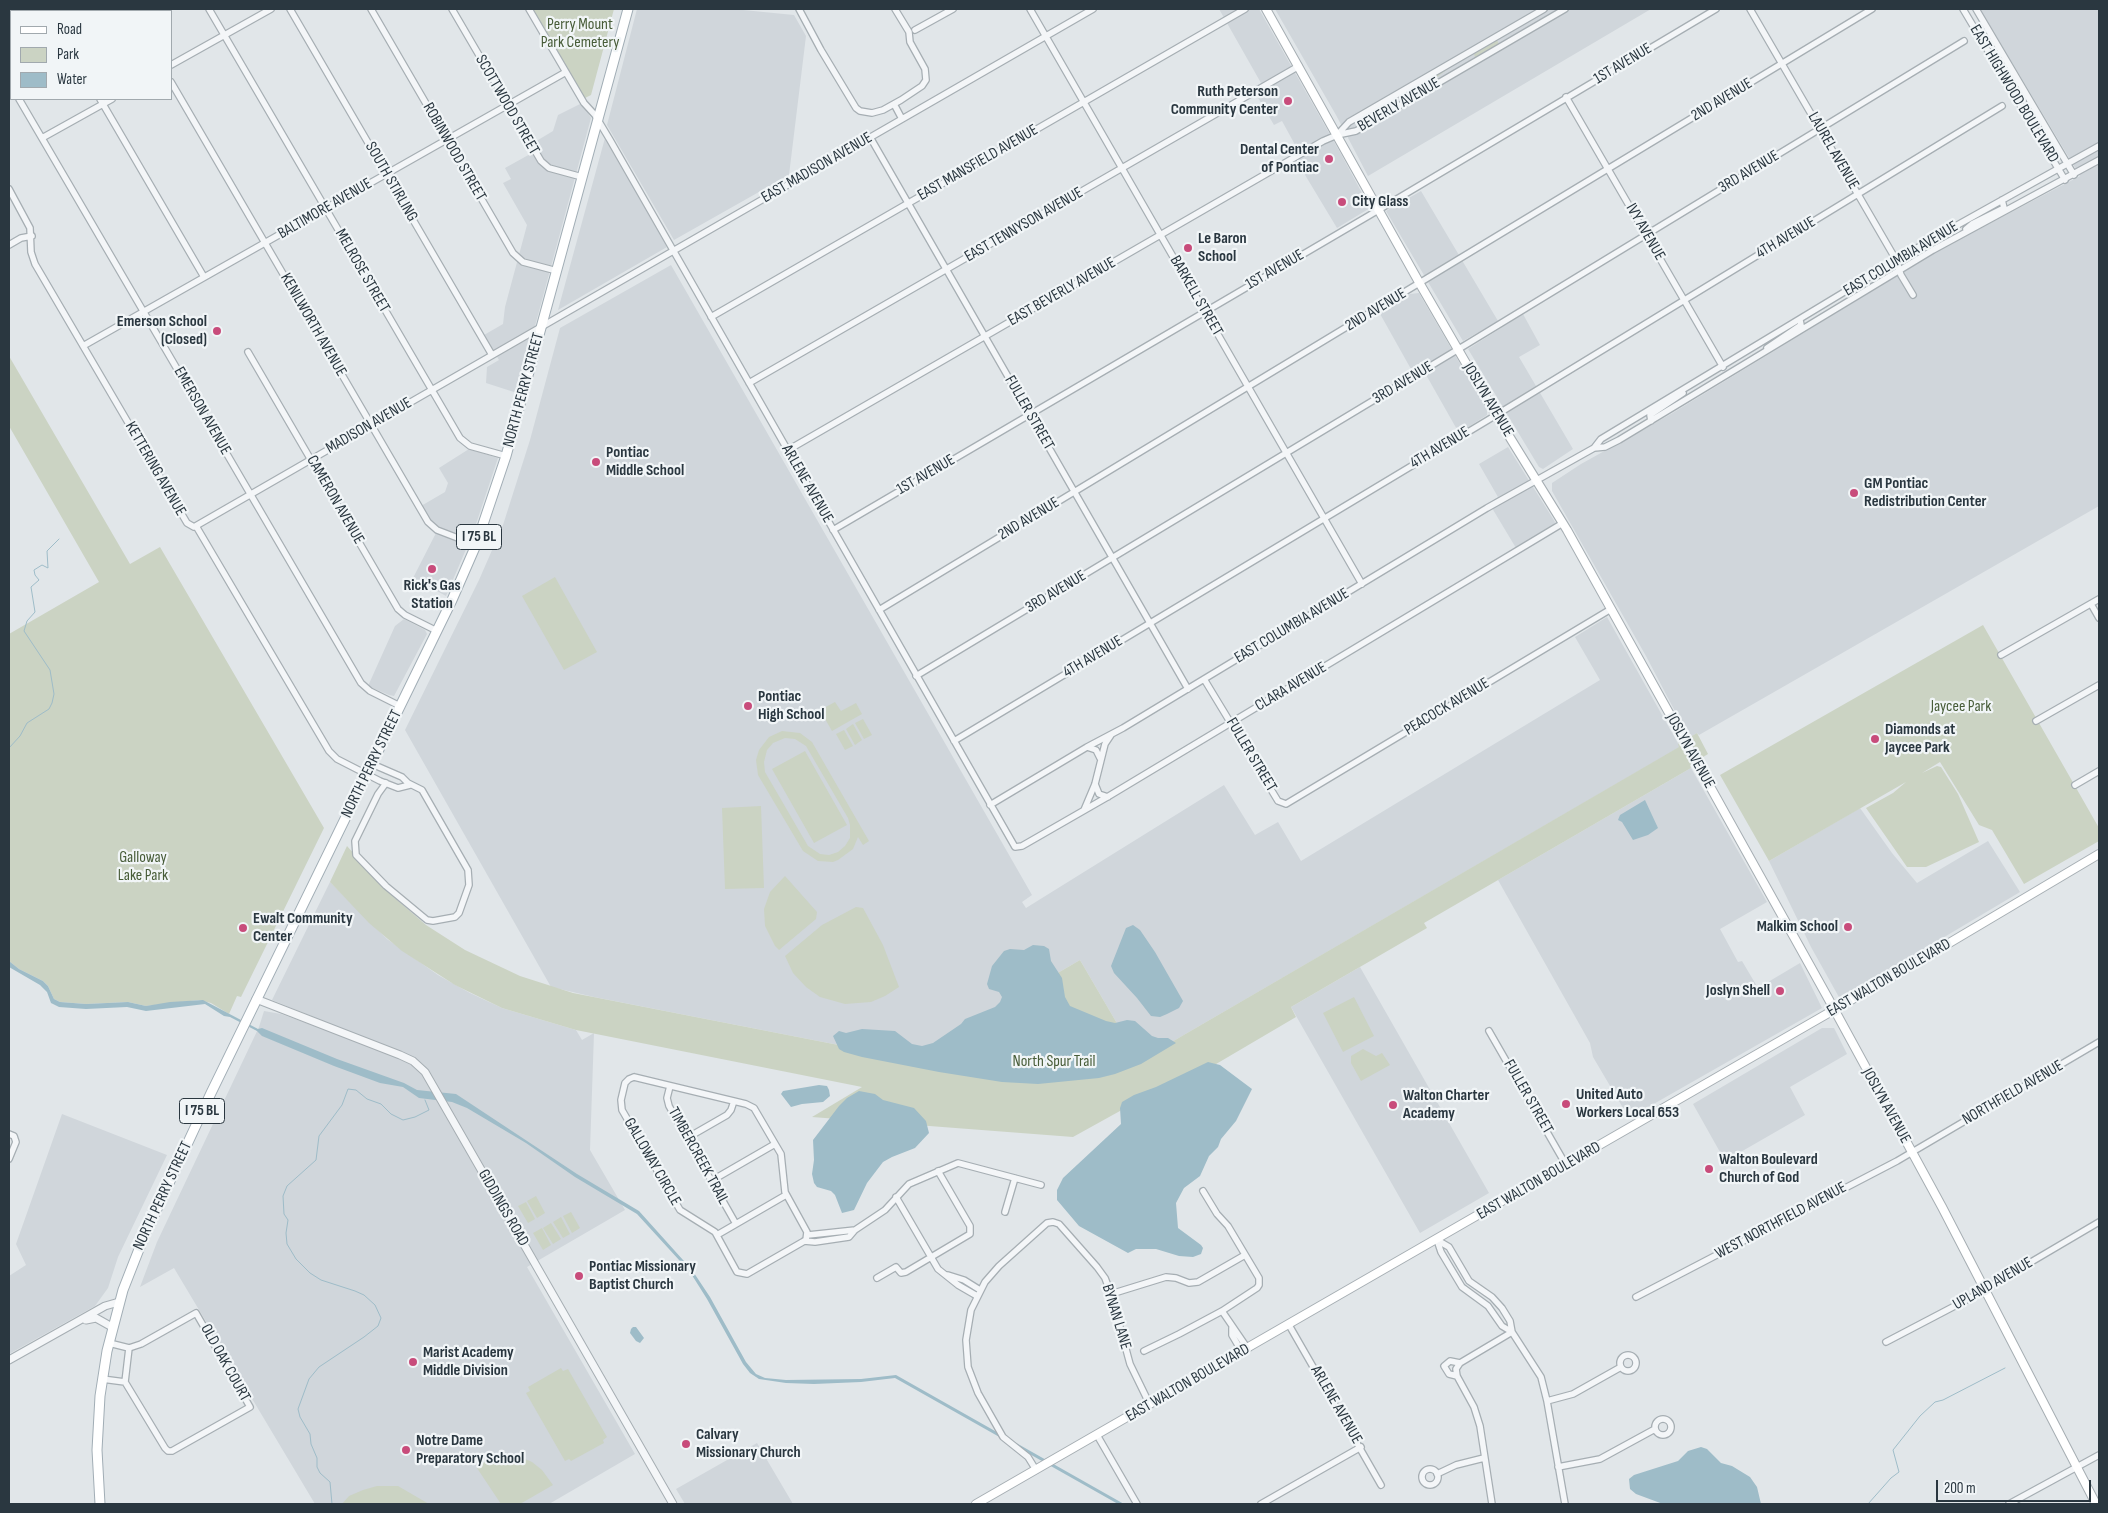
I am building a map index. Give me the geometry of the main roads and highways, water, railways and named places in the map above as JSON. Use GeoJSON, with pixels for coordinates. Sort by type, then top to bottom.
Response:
{"type":"FeatureCollection","features":[{"type":"Feature","properties":{"kind":"main road","name":"NORTH PERRY STREET"},"geometry":{"type":"LineString","coordinates":[[100,1504],[97,1435],[102,1379],[118,1302],[143,1239],[256,999],[437,631],[476,545],[506,456],[628,9]]}},
{"type":"Feature","properties":{"kind":"main road","name":"JOSLYN AVENUE"},"geometry":{"type":"LineString","coordinates":[[1266,9],[1338,134],[1420,284],[1496,414],[1563,523],[1834,1010],[1912,1152],[2096,1504]]}},
{"type":"Feature","properties":{"kind":"main road","name":"EAST WALTON BOULEVARD"},"geometry":{"type":"LineString","coordinates":[[976,1504],[1834,1010],[2099,854]]}},
{"type":"Feature","properties":{"kind":"water"},"geometry":{"type":"Polygon","coordinates":[[[1645,800],[1658,828],[1648,835],[1633,840],[1622,822],[1618,820],[1620,815],[1645,800]]]}},
{"type":"Feature","properties":{"kind":"water"},"geometry":{"type":"Polygon","coordinates":[[[1133,925],[1140,930],[1155,952],[1183,1001],[1179,1008],[1160,1017],[1151,1016],[1114,973],[1111,966],[1126,928],[1133,925]]]}},
{"type":"Feature","properties":{"kind":"water"},"geometry":{"type":"Polygon","coordinates":[[[1033,945],[1044,946],[1049,949],[1051,961],[1062,978],[1065,997],[1070,1006],[1106,1021],[1115,1023],[1127,1020],[1135,1021],[1152,1036],[1168,1038],[1176,1043],[1141,1064],[1115,1074],[1099,1078],[1038,1084],[1002,1082],[939,1072],[862,1057],[839,1049],[833,1036],[839,1031],[846,1033],[862,1029],[895,1031],[912,1044],[922,1046],[933,1043],[961,1024],[965,1019],[995,1007],[1002,997],[999,992],[989,989],[987,984],[992,966],[1004,951],[1010,949],[1024,950],[1033,945]]]}},
{"type":"Feature","properties":{"kind":"water"},"geometry":{"type":"Polygon","coordinates":[[[9,961],[19,969],[43,981],[48,986],[54,999],[60,1002],[86,1004],[128,1002],[146,1006],[203,1000],[258,1029],[262,1028],[337,1059],[404,1083],[417,1090],[456,1094],[577,1174],[639,1211],[692,1270],[710,1297],[746,1362],[756,1374],[765,1378],[786,1380],[861,1379],[896,1375],[1124,1504],[1118,1504],[895,1378],[814,1384],[786,1383],[759,1379],[750,1373],[743,1364],[690,1272],[637,1214],[575,1177],[526,1143],[467,1108],[452,1102],[419,1098],[403,1087],[380,1083],[334,1066],[262,1036],[257,1031],[230,1017],[224,1016],[205,1004],[146,1011],[127,1007],[86,1009],[59,1007],[51,1003],[47,992],[40,985],[9,967],[9,961]]]}},
{"type":"Feature","properties":{"kind":"water"},"geometry":{"type":"Polygon","coordinates":[[[1208,1062],[1220,1065],[1252,1089],[1236,1121],[1221,1139],[1218,1147],[1209,1156],[1200,1176],[1184,1188],[1176,1203],[1178,1228],[1201,1245],[1203,1248],[1201,1254],[1193,1257],[1179,1256],[1156,1249],[1136,1249],[1128,1253],[1079,1226],[1057,1200],[1057,1190],[1063,1178],[1121,1124],[1120,1108],[1122,1102],[1208,1062]]]}},
{"type":"Feature","properties":{"kind":"water"},"geometry":{"type":"Polygon","coordinates":[[[819,1085],[827,1086],[829,1090],[830,1096],[823,1102],[791,1107],[781,1094],[783,1091],[819,1085]]]}},
{"type":"Feature","properties":{"kind":"water"},"geometry":{"type":"Polygon","coordinates":[[[859,1091],[875,1094],[883,1100],[914,1108],[926,1121],[929,1133],[915,1148],[883,1162],[867,1183],[854,1210],[842,1213],[835,1195],[831,1191],[817,1187],[814,1183],[812,1174],[814,1160],[813,1140],[839,1106],[847,1098],[859,1091]]]}},
{"type":"Feature","properties":{"kind":"water"},"geometry":{"type":"Polygon","coordinates":[[[633,1327],[636,1327],[644,1338],[640,1343],[630,1333],[633,1327]]]}},
{"type":"Feature","properties":{"kind":"water"},"geometry":{"type":"Polygon","coordinates":[[[1701,1447],[1707,1449],[1721,1463],[1732,1466],[1750,1477],[1757,1487],[1761,1504],[1663,1504],[1636,1494],[1630,1489],[1629,1479],[1634,1475],[1678,1461],[1688,1451],[1701,1447]]]}},
{"type":"Feature","properties":{"kind":"waterway"},"geometry":{"type":"LineString","coordinates":[[9,748],[20,736],[27,723],[49,709],[52,703],[54,694],[50,670],[24,631],[27,621],[35,612],[31,587],[39,580],[34,570],[42,565],[48,568],[47,551],[59,539]]}},
{"type":"Feature","properties":{"kind":"waterway"},"geometry":{"type":"LineString","coordinates":[[332,1504],[330,1482],[320,1473],[317,1467],[317,1458],[311,1444],[310,1434],[300,1417],[298,1409],[309,1379],[319,1367],[378,1326],[381,1318],[375,1305],[364,1295],[321,1280],[310,1273],[296,1259],[287,1244],[288,1220],[284,1214],[283,1196],[287,1186],[316,1160],[319,1136],[342,1105],[348,1089],[356,1090],[367,1099],[381,1104],[391,1114],[403,1120],[415,1117],[429,1110],[425,1100]]}},
{"type":"Feature","properties":{"kind":"waterway"},"geometry":{"type":"LineString","coordinates":[[1868,1504],[1891,1478],[1899,1472],[1893,1450],[1920,1416],[1935,1402],[1943,1400],[2005,1368]]}},
{"type":"Feature","properties":{"kind":"place","name":"Ruth Peterson Community Center"},"geometry":{"type":"Point","coordinates":[1288,101]}},
{"type":"Feature","properties":{"kind":"place","name":"Dental Center of Pontiac"},"geometry":{"type":"Point","coordinates":[1329,159]}},
{"type":"Feature","properties":{"kind":"place","name":"City Glass"},"geometry":{"type":"Point","coordinates":[1342,202]}},
{"type":"Feature","properties":{"kind":"place","name":"Le Baron School"},"geometry":{"type":"Point","coordinates":[1188,248]}},
{"type":"Feature","properties":{"kind":"place","name":"Emerson School (Closed)"},"geometry":{"type":"Point","coordinates":[217,331]}},
{"type":"Feature","properties":{"kind":"place","name":"Pontiac Middle School"},"geometry":{"type":"Point","coordinates":[596,462]}},
{"type":"Feature","properties":{"kind":"place","name":"GM Pontiac Redistribution Center"},"geometry":{"type":"Point","coordinates":[1854,493]}},
{"type":"Feature","properties":{"kind":"place","name":"Rick's Gas Station"},"geometry":{"type":"Point","coordinates":[432,569]}},
{"type":"Feature","properties":{"kind":"place","name":"Pontiac High School"},"geometry":{"type":"Point","coordinates":[748,706]}},
{"type":"Feature","properties":{"kind":"place","name":"Diamonds at Jaycee Park"},"geometry":{"type":"Point","coordinates":[1875,739]}},
{"type":"Feature","properties":{"kind":"place","name":"Malkim School"},"geometry":{"type":"Point","coordinates":[1848,927]}},
{"type":"Feature","properties":{"kind":"place","name":"Ewalt Community Center"},"geometry":{"type":"Point","coordinates":[243,928]}},
{"type":"Feature","properties":{"kind":"place","name":"Joslyn Shell"},"geometry":{"type":"Point","coordinates":[1780,991]}},
{"type":"Feature","properties":{"kind":"place","name":"United Auto Workers Local 653"},"geometry":{"type":"Point","coordinates":[1566,1104]}},
{"type":"Feature","properties":{"kind":"place","name":"Walton Charter Academy"},"geometry":{"type":"Point","coordinates":[1393,1105]}},
{"type":"Feature","properties":{"kind":"place","name":"Walton Boulevard Church of God"},"geometry":{"type":"Point","coordinates":[1709,1169]}},
{"type":"Feature","properties":{"kind":"place","name":"Pontiac Missionary Baptist Church"},"geometry":{"type":"Point","coordinates":[579,1276]}},
{"type":"Feature","properties":{"kind":"place","name":"Marist Academy Middle Division"},"geometry":{"type":"Point","coordinates":[413,1362]}},
{"type":"Feature","properties":{"kind":"place","name":"Calvary Missionary Church"},"geometry":{"type":"Point","coordinates":[686,1444]}},
{"type":"Feature","properties":{"kind":"place","name":"Notre Dame Preparatory School"},"geometry":{"type":"Point","coordinates":[406,1450]}},
{"type":"Feature","properties":{"kind":"park label","name":"Perry Mount Park Cemetery"},"geometry":{"type":"Point","coordinates":[580,34]}},
{"type":"Feature","properties":{"kind":"park label","name":"Jaycee Park"},"geometry":{"type":"Point","coordinates":[1961,707]}},
{"type":"Feature","properties":{"kind":"park label","name":"Galloway Lake Park"},"geometry":{"type":"Point","coordinates":[143,867]}},
{"type":"Feature","properties":{"kind":"park label","name":"North Spur Trail"},"geometry":{"type":"Point","coordinates":[1054,1062]}}]}
